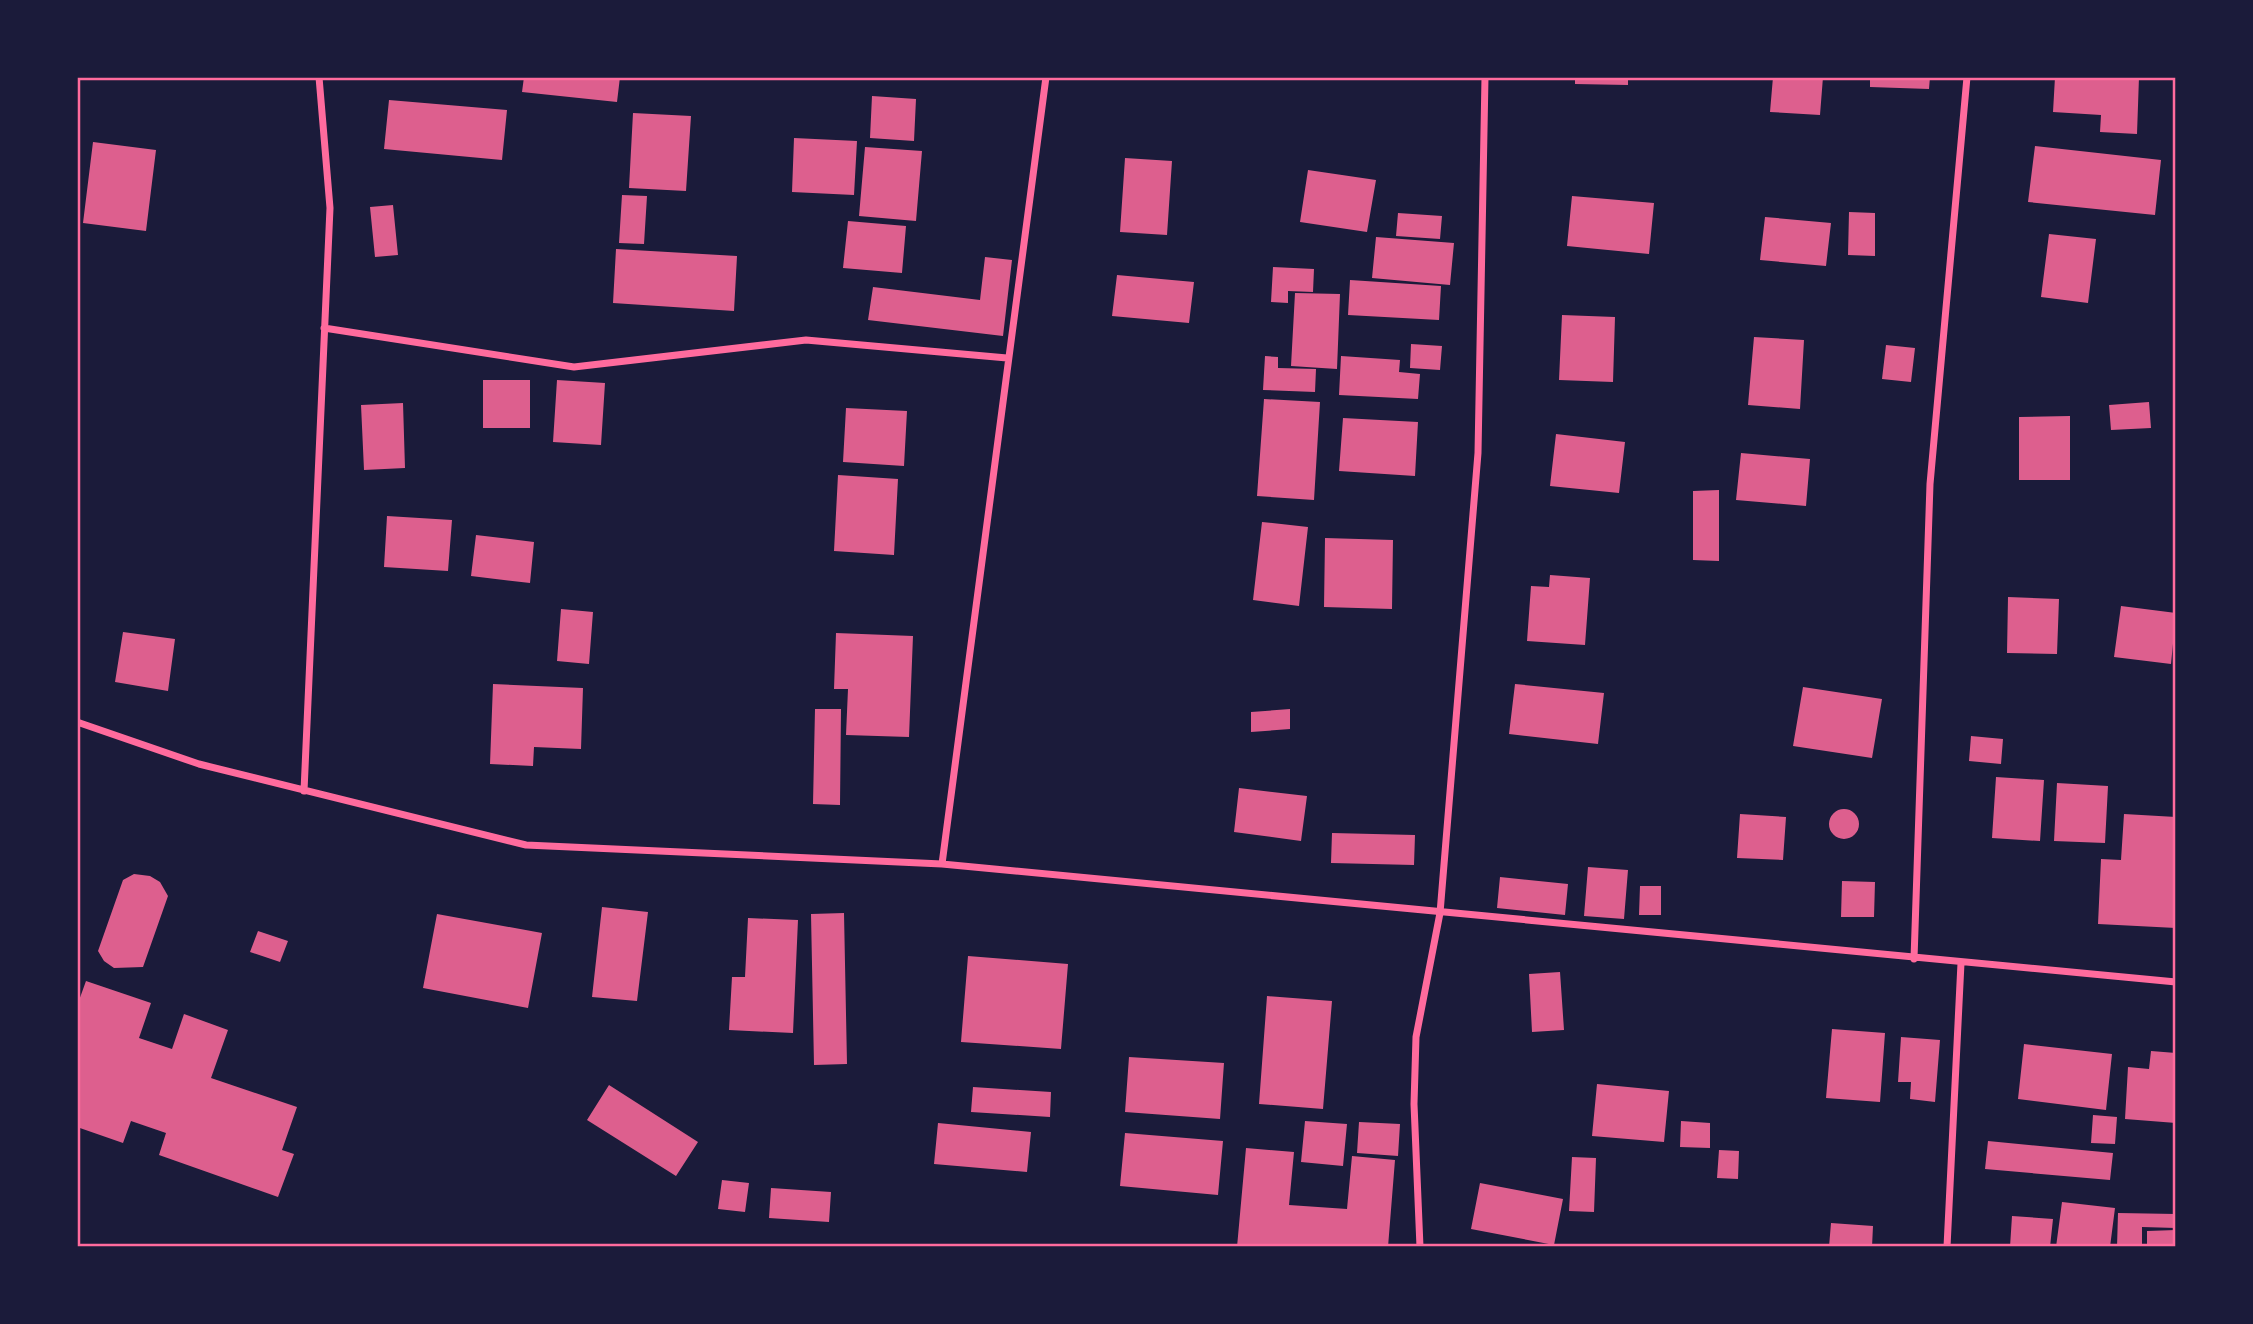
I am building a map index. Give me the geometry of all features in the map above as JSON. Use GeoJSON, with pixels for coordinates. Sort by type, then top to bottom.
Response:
{"type":"FeatureCollection","features":[{"type":"Feature","properties":{"kind":"street"},"geometry":{"type":"LineString","coordinates":[[304,790],[330,208],[319,77]]}},
{"type":"Feature","properties":{"kind":"street"},"geometry":{"type":"LineString","coordinates":[[942,864],[1046,77]]}},
{"type":"Feature","properties":{"kind":"street"},"geometry":{"type":"LineString","coordinates":[[1420,1247],[1414,1104],[1416,1037],[1440,913],[1478,453],[1485,77]]}},
{"type":"Feature","properties":{"kind":"street"},"geometry":{"type":"LineString","coordinates":[[1914,959],[1930,484],[1967,77]]}},
{"type":"Feature","properties":{"kind":"street"},"geometry":{"type":"LineString","coordinates":[[324,328],[574,368],[806,340],[1007,358]]}},
{"type":"Feature","properties":{"kind":"street"},"geometry":{"type":"LineString","coordinates":[[77,722],[200,764],[526,845],[942,864],[2176,982]]}},
{"type":"Feature","properties":{"kind":"street"},"geometry":{"type":"LineString","coordinates":[[1947,1247],[1961,963]]}},
{"type":"Feature","properties":{"kind":"building"},"geometry":{"type":"Polygon","coordinates":[[[524,77],[620,77],[617,102],[522,92],[524,77]]]}},
{"type":"Feature","properties":{"kind":"building"},"geometry":{"type":"Polygon","coordinates":[[[1575,77],[1628,77],[1628,85],[1575,84],[1575,77]]]}},
{"type":"Feature","properties":{"kind":"building"},"geometry":{"type":"Polygon","coordinates":[[[1773,77],[1823,77],[1820,115],[1770,112],[1773,77]]]}},
{"type":"Feature","properties":{"kind":"building"},"geometry":{"type":"Polygon","coordinates":[[[1870,77],[1930,77],[1929,89],[1870,87],[1870,77]]]}},
{"type":"Feature","properties":{"kind":"building"},"geometry":{"type":"Polygon","coordinates":[[[2055,77],[2139,77],[2137,134],[2100,132],[2101,115],[2053,112],[2055,77]]]}},
{"type":"Feature","properties":{"kind":"building"},"geometry":{"type":"Polygon","coordinates":[[[872,96],[916,99],[914,141],[870,138],[872,96]]]}},
{"type":"Feature","properties":{"kind":"building"},"geometry":{"type":"Polygon","coordinates":[[[389,100],[507,110],[502,160],[384,149],[389,100]]]}},
{"type":"Feature","properties":{"kind":"building"},"geometry":{"type":"Polygon","coordinates":[[[633,113],[691,116],[686,191],[629,188],[633,113]]]}},
{"type":"Feature","properties":{"kind":"building"},"geometry":{"type":"Polygon","coordinates":[[[794,138],[857,141],[854,195],[792,192],[794,138]]]}},
{"type":"Feature","properties":{"kind":"building"},"geometry":{"type":"Polygon","coordinates":[[[93,142],[156,150],[146,231],[83,223],[93,142]]]}},
{"type":"Feature","properties":{"kind":"building"},"geometry":{"type":"Polygon","coordinates":[[[2035,146],[2161,160],[2155,215],[2028,202],[2035,146]]]}},
{"type":"Feature","properties":{"kind":"building"},"geometry":{"type":"Polygon","coordinates":[[[865,147],[922,151],[916,221],[859,216],[865,147]]]}},
{"type":"Feature","properties":{"kind":"building"},"geometry":{"type":"Polygon","coordinates":[[[1125,158],[1172,161],[1167,235],[1120,232],[1125,158]]]}},
{"type":"Feature","properties":{"kind":"building"},"geometry":{"type":"Polygon","coordinates":[[[1308,170],[1376,180],[1367,232],[1300,222],[1308,170]]]}},
{"type":"Feature","properties":{"kind":"building"},"geometry":{"type":"Polygon","coordinates":[[[622,195],[647,196],[644,244],[619,243],[622,195]]]}},
{"type":"Feature","properties":{"kind":"building"},"geometry":{"type":"Polygon","coordinates":[[[1572,196],[1654,203],[1649,254],[1567,246],[1572,196]]]}},
{"type":"Feature","properties":{"kind":"building"},"geometry":{"type":"Polygon","coordinates":[[[393,205],[398,255],[375,257],[370,207],[393,205]]]}},
{"type":"Feature","properties":{"kind":"building"},"geometry":{"type":"Polygon","coordinates":[[[1849,212],[1875,213],[1875,256],[1848,255],[1849,212]]]}},
{"type":"Feature","properties":{"kind":"building"},"geometry":{"type":"Polygon","coordinates":[[[1398,213],[1442,216],[1440,239],[1396,236],[1398,213]]]}},
{"type":"Feature","properties":{"kind":"building"},"geometry":{"type":"Polygon","coordinates":[[[1765,217],[1831,223],[1826,266],[1760,260],[1765,217]]]}},
{"type":"Feature","properties":{"kind":"building"},"geometry":{"type":"Polygon","coordinates":[[[848,221],[906,226],[902,273],[843,268],[848,221]]]}},
{"type":"Feature","properties":{"kind":"building"},"geometry":{"type":"Polygon","coordinates":[[[2049,234],[2096,239],[2088,303],[2041,297],[2049,234]]]}},
{"type":"Feature","properties":{"kind":"building"},"geometry":{"type":"Polygon","coordinates":[[[1376,237],[1454,243],[1450,285],[1372,278],[1376,237]]]}},
{"type":"Feature","properties":{"kind":"building"},"geometry":{"type":"Polygon","coordinates":[[[616,249],[737,256],[734,311],[613,303],[616,249]]]}},
{"type":"Feature","properties":{"kind":"building"},"geometry":{"type":"Polygon","coordinates":[[[985,257],[1012,260],[1003,336],[868,320],[873,287],[980,300],[985,257]]]}},
{"type":"Feature","properties":{"kind":"building"},"geometry":{"type":"Polygon","coordinates":[[[1273,267],[1314,269],[1313,292],[1288,291],[1288,303],[1271,302],[1273,267]]]}},
{"type":"Feature","properties":{"kind":"building"},"geometry":{"type":"Polygon","coordinates":[[[1117,275],[1194,282],[1189,323],[1112,316],[1117,275]]]}},
{"type":"Feature","properties":{"kind":"building"},"geometry":{"type":"Polygon","coordinates":[[[1350,280],[1441,286],[1439,320],[1348,315],[1350,280]]]}},
{"type":"Feature","properties":{"kind":"building"},"geometry":{"type":"Polygon","coordinates":[[[1295,293],[1340,294],[1337,369],[1291,366],[1295,293]]]}},
{"type":"Feature","properties":{"kind":"building"},"geometry":{"type":"Polygon","coordinates":[[[1562,315],[1615,317],[1613,382],[1559,380],[1562,315]]]}},
{"type":"Feature","properties":{"kind":"building"},"geometry":{"type":"Polygon","coordinates":[[[1754,337],[1804,340],[1800,409],[1748,405],[1754,337]]]}},
{"type":"Feature","properties":{"kind":"building"},"geometry":{"type":"Polygon","coordinates":[[[1411,344],[1442,346],[1440,370],[1410,368],[1411,344]]]}},
{"type":"Feature","properties":{"kind":"building"},"geometry":{"type":"Polygon","coordinates":[[[1886,345],[1915,348],[1911,382],[1882,379],[1886,345]]]}},
{"type":"Feature","properties":{"kind":"building"},"geometry":{"type":"Polygon","coordinates":[[[1265,356],[1278,357],[1278,368],[1316,369],[1315,392],[1263,390],[1265,356]]]}},
{"type":"Feature","properties":{"kind":"building"},"geometry":{"type":"Polygon","coordinates":[[[1341,356],[1400,360],[1399,372],[1420,374],[1418,399],[1339,395],[1341,356]]]}},
{"type":"Feature","properties":{"kind":"building"},"geometry":{"type":"Polygon","coordinates":[[[483,380],[530,380],[530,428],[483,428],[483,380]]]}},
{"type":"Feature","properties":{"kind":"building"},"geometry":{"type":"Polygon","coordinates":[[[557,380],[605,383],[601,445],[553,442],[557,380]]]}},
{"type":"Feature","properties":{"kind":"building"},"geometry":{"type":"Polygon","coordinates":[[[1264,399],[1320,402],[1314,500],[1257,496],[1264,399]]]}},
{"type":"Feature","properties":{"kind":"building"},"geometry":{"type":"Polygon","coordinates":[[[2149,402],[2151,428],[2111,430],[2109,405],[2149,402]]]}},
{"type":"Feature","properties":{"kind":"building"},"geometry":{"type":"Polygon","coordinates":[[[403,403],[405,468],[364,470],[361,405],[403,403]]]}},
{"type":"Feature","properties":{"kind":"building"},"geometry":{"type":"Polygon","coordinates":[[[846,408],[907,411],[904,466],[843,462],[846,408]]]}},
{"type":"Feature","properties":{"kind":"building"},"geometry":{"type":"Polygon","coordinates":[[[2070,416],[2070,480],[2019,480],[2019,417],[2070,416]]]}},
{"type":"Feature","properties":{"kind":"building"},"geometry":{"type":"Polygon","coordinates":[[[1343,418],[1418,422],[1415,476],[1339,471],[1343,418]]]}},
{"type":"Feature","properties":{"kind":"building"},"geometry":{"type":"Polygon","coordinates":[[[1556,434],[1625,442],[1619,493],[1550,486],[1556,434]]]}},
{"type":"Feature","properties":{"kind":"building"},"geometry":{"type":"Polygon","coordinates":[[[1741,453],[1810,459],[1806,506],[1736,500],[1741,453]]]}},
{"type":"Feature","properties":{"kind":"building"},"geometry":{"type":"Polygon","coordinates":[[[838,475],[898,479],[894,555],[834,551],[838,475]]]}},
{"type":"Feature","properties":{"kind":"building"},"geometry":{"type":"Polygon","coordinates":[[[1719,490],[1719,561],[1693,560],[1693,491],[1719,490]]]}},
{"type":"Feature","properties":{"kind":"building"},"geometry":{"type":"Polygon","coordinates":[[[387,516],[452,520],[448,571],[384,567],[387,516]]]}},
{"type":"Feature","properties":{"kind":"building"},"geometry":{"type":"Polygon","coordinates":[[[1262,522],[1308,527],[1299,606],[1253,600],[1262,522]]]}},
{"type":"Feature","properties":{"kind":"building"},"geometry":{"type":"Polygon","coordinates":[[[476,535],[534,542],[530,583],[471,576],[476,535]]]}},
{"type":"Feature","properties":{"kind":"building"},"geometry":{"type":"Polygon","coordinates":[[[1325,538],[1393,540],[1392,609],[1324,607],[1325,538]]]}},
{"type":"Feature","properties":{"kind":"building"},"geometry":{"type":"Polygon","coordinates":[[[1550,575],[1590,578],[1585,645],[1527,641],[1531,586],[1549,587],[1550,575]]]}},
{"type":"Feature","properties":{"kind":"building"},"geometry":{"type":"Polygon","coordinates":[[[2008,597],[2059,599],[2057,654],[2007,653],[2008,597]]]}},
{"type":"Feature","properties":{"kind":"building"},"geometry":{"type":"Polygon","coordinates":[[[2121,606],[2176,613],[2171,664],[2114,657],[2121,606]]]}},
{"type":"Feature","properties":{"kind":"building"},"geometry":{"type":"Polygon","coordinates":[[[561,609],[593,612],[589,664],[557,661],[561,609]]]}},
{"type":"Feature","properties":{"kind":"building"},"geometry":{"type":"Polygon","coordinates":[[[123,632],[175,639],[168,691],[115,682],[123,632]]]}},
{"type":"Feature","properties":{"kind":"building"},"geometry":{"type":"Polygon","coordinates":[[[836,633],[913,636],[909,737],[846,735],[848,689],[834,689],[836,633]]]}},
{"type":"Feature","properties":{"kind":"building"},"geometry":{"type":"Polygon","coordinates":[[[493,684],[583,688],[581,749],[534,747],[533,766],[490,764],[493,684]]]}},
{"type":"Feature","properties":{"kind":"building"},"geometry":{"type":"Polygon","coordinates":[[[1515,684],[1604,693],[1598,744],[1509,734],[1515,684]]]}},
{"type":"Feature","properties":{"kind":"building"},"geometry":{"type":"Polygon","coordinates":[[[1803,687],[1882,699],[1872,758],[1793,746],[1803,687]]]}},
{"type":"Feature","properties":{"kind":"building"},"geometry":{"type":"Polygon","coordinates":[[[815,709],[841,709],[840,805],[813,804],[815,709]]]}},
{"type":"Feature","properties":{"kind":"building"},"geometry":{"type":"Polygon","coordinates":[[[1290,709],[1290,729],[1251,732],[1251,712],[1290,709]]]}},
{"type":"Feature","properties":{"kind":"building"},"geometry":{"type":"Polygon","coordinates":[[[1971,736],[2003,739],[2001,764],[1969,761],[1971,736]]]}},
{"type":"Feature","properties":{"kind":"building"},"geometry":{"type":"Polygon","coordinates":[[[1996,777],[2044,780],[2040,841],[1992,838],[1996,777]]]}},
{"type":"Feature","properties":{"kind":"building"},"geometry":{"type":"Polygon","coordinates":[[[2057,783],[2108,786],[2105,843],[2054,841],[2057,783]]]}},
{"type":"Feature","properties":{"kind":"building"},"geometry":{"type":"Polygon","coordinates":[[[1239,788],[1307,796],[1301,841],[1234,832],[1239,788]]]}},
{"type":"Feature","properties":{"kind":"building"},"geometry":{"type":"Polygon","coordinates":[[[1844,809],[1855,813],[1859,824],[1855,835],[1844,839],[1833,835],[1829,824],[1833,813],[1844,809]]]}},
{"type":"Feature","properties":{"kind":"building"},"geometry":{"type":"Polygon","coordinates":[[[1740,814],[1786,817],[1783,860],[1737,858],[1740,814]]]}},
{"type":"Feature","properties":{"kind":"building"},"geometry":{"type":"Polygon","coordinates":[[[2124,814],[2176,817],[2176,928],[2098,924],[2101,859],[2121,860],[2124,814]]]}},
{"type":"Feature","properties":{"kind":"building"},"geometry":{"type":"Polygon","coordinates":[[[1332,833],[1415,835],[1414,865],[1331,863],[1332,833]]]}},
{"type":"Feature","properties":{"kind":"building"},"geometry":{"type":"Polygon","coordinates":[[[1588,867],[1628,870],[1624,919],[1584,916],[1588,867]]]}},
{"type":"Feature","properties":{"kind":"building"},"geometry":{"type":"Polygon","coordinates":[[[134,874],[150,876],[160,882],[168,896],[143,967],[114,968],[104,961],[98,951],[123,880],[134,874]]]}},
{"type":"Feature","properties":{"kind":"building"},"geometry":{"type":"Polygon","coordinates":[[[1500,877],[1568,884],[1565,915],[1497,908],[1500,877]]]}},
{"type":"Feature","properties":{"kind":"building"},"geometry":{"type":"Polygon","coordinates":[[[1842,881],[1875,882],[1874,917],[1841,917],[1842,881]]]}},
{"type":"Feature","properties":{"kind":"building"},"geometry":{"type":"Polygon","coordinates":[[[1640,886],[1661,886],[1661,915],[1639,915],[1640,886]]]}},
{"type":"Feature","properties":{"kind":"building"},"geometry":{"type":"Polygon","coordinates":[[[602,907],[648,912],[637,1001],[592,997],[602,907]]]}},
{"type":"Feature","properties":{"kind":"building"},"geometry":{"type":"Polygon","coordinates":[[[844,913],[847,1064],[814,1065],[811,914],[844,913]]]}},
{"type":"Feature","properties":{"kind":"building"},"geometry":{"type":"Polygon","coordinates":[[[437,914],[542,933],[528,1008],[423,988],[437,914]]]}},
{"type":"Feature","properties":{"kind":"building"},"geometry":{"type":"Polygon","coordinates":[[[748,918],[798,920],[793,1033],[729,1030],[732,977],[745,977],[748,918]]]}},
{"type":"Feature","properties":{"kind":"building"},"geometry":{"type":"Polygon","coordinates":[[[258,931],[288,941],[280,962],[250,952],[258,931]]]}},
{"type":"Feature","properties":{"kind":"building"},"geometry":{"type":"Polygon","coordinates":[[[968,956],[1068,964],[1061,1049],[961,1042],[968,956]]]}},
{"type":"Feature","properties":{"kind":"building"},"geometry":{"type":"Polygon","coordinates":[[[1560,972],[1564,1030],[1532,1032],[1529,974],[1560,972]]]}},
{"type":"Feature","properties":{"kind":"building"},"geometry":{"type":"Polygon","coordinates":[[[86,981],[151,1003],[139,1038],[172,1049],[184,1014],[228,1030],[211,1078],[297,1107],[282,1150],[294,1154],[278,1197],[159,1155],[166,1133],[131,1121],[123,1143],[77,1127],[77,1006],[86,981]]]}},
{"type":"Feature","properties":{"kind":"building"},"geometry":{"type":"Polygon","coordinates":[[[1267,996],[1332,1001],[1323,1109],[1259,1104],[1267,996]]]}},
{"type":"Feature","properties":{"kind":"building"},"geometry":{"type":"Polygon","coordinates":[[[1832,1029],[1885,1033],[1880,1102],[1826,1098],[1832,1029]]]}},
{"type":"Feature","properties":{"kind":"building"},"geometry":{"type":"Polygon","coordinates":[[[1901,1037],[1940,1040],[1935,1102],[1910,1099],[1911,1082],[1898,1082],[1901,1037]]]}},
{"type":"Feature","properties":{"kind":"building"},"geometry":{"type":"Polygon","coordinates":[[[2024,1044],[2112,1054],[2106,1110],[2018,1099],[2024,1044]]]}},
{"type":"Feature","properties":{"kind":"building"},"geometry":{"type":"Polygon","coordinates":[[[2151,1051],[2176,1053],[2176,1123],[2125,1119],[2128,1067],[2149,1069],[2151,1051]]]}},
{"type":"Feature","properties":{"kind":"building"},"geometry":{"type":"Polygon","coordinates":[[[1129,1057],[1224,1063],[1220,1119],[1125,1112],[1129,1057]]]}},
{"type":"Feature","properties":{"kind":"building"},"geometry":{"type":"Polygon","coordinates":[[[1597,1084],[1669,1091],[1664,1142],[1592,1136],[1597,1084]]]}},
{"type":"Feature","properties":{"kind":"building"},"geometry":{"type":"Polygon","coordinates":[[[609,1085],[698,1142],[676,1176],[587,1120],[609,1085]]]}},
{"type":"Feature","properties":{"kind":"building"},"geometry":{"type":"Polygon","coordinates":[[[973,1087],[1051,1092],[1050,1117],[971,1112],[973,1087]]]}},
{"type":"Feature","properties":{"kind":"building"},"geometry":{"type":"Polygon","coordinates":[[[2093,1115],[2117,1117],[2115,1144],[2091,1143],[2093,1115]]]}},
{"type":"Feature","properties":{"kind":"building"},"geometry":{"type":"Polygon","coordinates":[[[1305,1121],[1347,1124],[1343,1166],[1301,1162],[1305,1121]]]}},
{"type":"Feature","properties":{"kind":"building"},"geometry":{"type":"Polygon","coordinates":[[[1681,1121],[1710,1123],[1710,1148],[1680,1147],[1681,1121]]]}},
{"type":"Feature","properties":{"kind":"building"},"geometry":{"type":"Polygon","coordinates":[[[1359,1122],[1400,1124],[1398,1156],[1357,1153],[1359,1122]]]}},
{"type":"Feature","properties":{"kind":"building"},"geometry":{"type":"Polygon","coordinates":[[[938,1123],[1031,1132],[1027,1172],[934,1164],[938,1123]]]}},
{"type":"Feature","properties":{"kind":"building"},"geometry":{"type":"Polygon","coordinates":[[[1125,1133],[1223,1141],[1218,1195],[1120,1186],[1125,1133]]]}},
{"type":"Feature","properties":{"kind":"building"},"geometry":{"type":"Polygon","coordinates":[[[1988,1141],[2113,1153],[2110,1180],[1985,1169],[1988,1141]]]}},
{"type":"Feature","properties":{"kind":"building"},"geometry":{"type":"Polygon","coordinates":[[[1246,1148],[1294,1152],[1289,1205],[1347,1209],[1352,1156],[1395,1160],[1388,1247],[1237,1247],[1246,1148]]]}},
{"type":"Feature","properties":{"kind":"building"},"geometry":{"type":"Polygon","coordinates":[[[1719,1150],[1739,1151],[1738,1179],[1717,1178],[1719,1150]]]}},
{"type":"Feature","properties":{"kind":"building"},"geometry":{"type":"Polygon","coordinates":[[[1572,1157],[1596,1158],[1594,1212],[1569,1211],[1572,1157]]]}},
{"type":"Feature","properties":{"kind":"building"},"geometry":{"type":"Polygon","coordinates":[[[722,1180],[749,1183],[745,1212],[718,1209],[722,1180]]]}},
{"type":"Feature","properties":{"kind":"building"},"geometry":{"type":"Polygon","coordinates":[[[1480,1183],[1563,1199],[1554,1245],[1471,1229],[1480,1183]]]}},
{"type":"Feature","properties":{"kind":"building"},"geometry":{"type":"Polygon","coordinates":[[[771,1188],[831,1192],[829,1222],[769,1218],[771,1188]]]}},
{"type":"Feature","properties":{"kind":"building"},"geometry":{"type":"Polygon","coordinates":[[[2062,1202],[2115,1208],[2110,1247],[2056,1247],[2062,1202]]]}},
{"type":"Feature","properties":{"kind":"building"},"geometry":{"type":"Polygon","coordinates":[[[2118,1213],[2176,1214],[2176,1228],[2142,1227],[2142,1247],[2117,1247],[2118,1213]]]}},
{"type":"Feature","properties":{"kind":"building"},"geometry":{"type":"Polygon","coordinates":[[[2012,1216],[2053,1219],[2050,1247],[2010,1247],[2012,1216]]]}},
{"type":"Feature","properties":{"kind":"building"},"geometry":{"type":"Polygon","coordinates":[[[1831,1223],[1873,1226],[1872,1247],[1829,1247],[1831,1223]]]}},
{"type":"Feature","properties":{"kind":"building"},"geometry":{"type":"Polygon","coordinates":[[[2176,1230],[2176,1247],[2147,1247],[2147,1231],[2176,1230]]]}}]}
